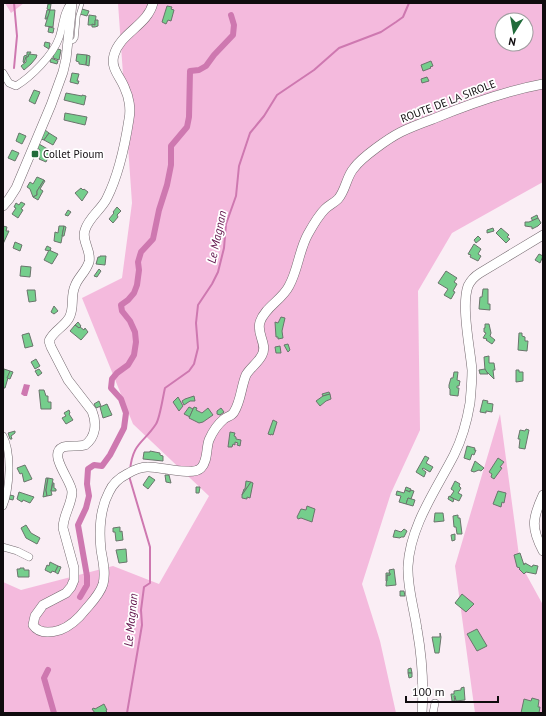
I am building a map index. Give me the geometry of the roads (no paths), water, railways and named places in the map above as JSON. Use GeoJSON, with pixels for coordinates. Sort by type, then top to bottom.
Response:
{"type":"FeatureCollection","features":[{"type":"Feature","properties":{"kind":"street"},"geometry":{"type":"LineString","coordinates":[[3,206],[16,188],[51,105],[63,72],[68,43],[72,3]]}},
{"type":"Feature","properties":{"kind":"street"},"geometry":{"type":"LineString","coordinates":[[3,73],[9,83],[16,86],[40,66],[48,57],[58,41],[66,12],[72,3]]}},
{"type":"Feature","properties":{"kind":"street","name":"ROUTE DE LA SIROLE"},"geometry":{"type":"LineString","coordinates":[[153,3],[151,11],[123,39],[114,54],[113,67],[126,89],[129,106],[129,119],[123,148],[108,197],[84,231],[84,238],[90,257],[86,270],[75,286],[70,315],[62,326],[53,334],[49,341],[68,380],[92,411],[95,427],[92,437],[85,445],[64,447],[59,451],[58,456],[60,464],[71,484],[72,492],[71,500],[63,522],[64,534],[74,568],[74,580],[66,593],[43,606],[32,622],[32,626],[36,630],[42,632],[60,630],[75,622],[97,596],[102,586],[104,573],[101,547],[102,510],[109,491],[118,479],[146,466],[189,472],[202,468],[205,462],[210,438],[217,426],[224,419],[233,415],[238,406],[245,377],[262,355],[264,348],[259,328],[260,320],[286,292],[292,280],[306,236],[314,222],[326,208],[338,199],[344,191],[347,179],[354,168],[367,155],[399,133],[461,107],[518,89],[543,84]]}},
{"type":"Feature","properties":{"kind":"street"},"geometry":{"type":"LineString","coordinates":[[422,713],[424,695],[423,664],[409,586],[409,552],[416,530],[428,503],[458,447],[469,405],[472,378],[467,329],[466,300],[468,287],[472,280],[480,273],[543,234]]}},
{"type":"Feature","properties":{"kind":"street"},"geometry":{"type":"LineString","coordinates":[[3,436],[7,446],[8,484],[3,506]]}},
{"type":"Feature","properties":{"kind":"street"},"geometry":{"type":"LineString","coordinates":[[543,495],[533,526],[543,552]]}},
{"type":"Feature","properties":{"kind":"street"},"geometry":{"type":"LineString","coordinates":[[3,547],[21,552],[29,557]]}},
{"type":"Feature","properties":{"kind":"street"},"geometry":{"type":"LineString","coordinates":[[434,713],[435,703]]}},
{"type":"Feature","properties":{"kind":"lane"},"geometry":{"type":"LineString","coordinates":[[68,43],[74,41],[76,38],[78,16],[82,3]]}},
{"type":"Feature","properties":{"kind":"waterway"},"geometry":{"type":"LineString","coordinates":[[14,3],[17,36],[14,68]]}},
{"type":"Feature","properties":{"kind":"waterway","name":"Le Magnan"},"geometry":{"type":"LineString","coordinates":[[130,470],[131,461],[136,448],[156,424],[165,388],[189,371],[194,364],[198,348],[196,323],[198,305],[218,272],[224,248],[226,224],[236,196],[239,166],[250,133],[264,116],[277,95],[314,70],[339,48],[381,32],[396,22],[403,17],[409,3]]}},
{"type":"Feature","properties":{"kind":"waterway"},"geometry":{"type":"LineString","coordinates":[[80,597],[87,585],[87,576],[78,525],[86,508],[89,496],[87,484],[88,469],[94,465],[102,466],[110,455],[124,428],[126,413],[121,399],[111,388],[112,379],[117,373],[128,365],[134,355],[136,342],[135,332],[130,321],[122,311],[121,305],[134,293],[137,285],[139,270],[138,262],[141,252],[153,239],[171,165],[171,146],[187,127],[189,117],[190,71],[199,70],[206,66],[233,35],[234,25],[231,15]]}},
{"type":"Feature","properties":{"kind":"waterway","name":"Le Magnan"},"geometry":{"type":"LineString","coordinates":[[127,713],[142,625],[141,610],[144,587],[150,583],[150,547],[129,476]]}},
{"type":"Feature","properties":{"kind":"waterway"},"geometry":{"type":"LineString","coordinates":[[48,670],[44,678],[54,713]]}},
{"type":"Feature","properties":{"kind":"place","name":"Collet Pioum"},"geometry":{"type":"Point","coordinates":[35,154]}}]}
